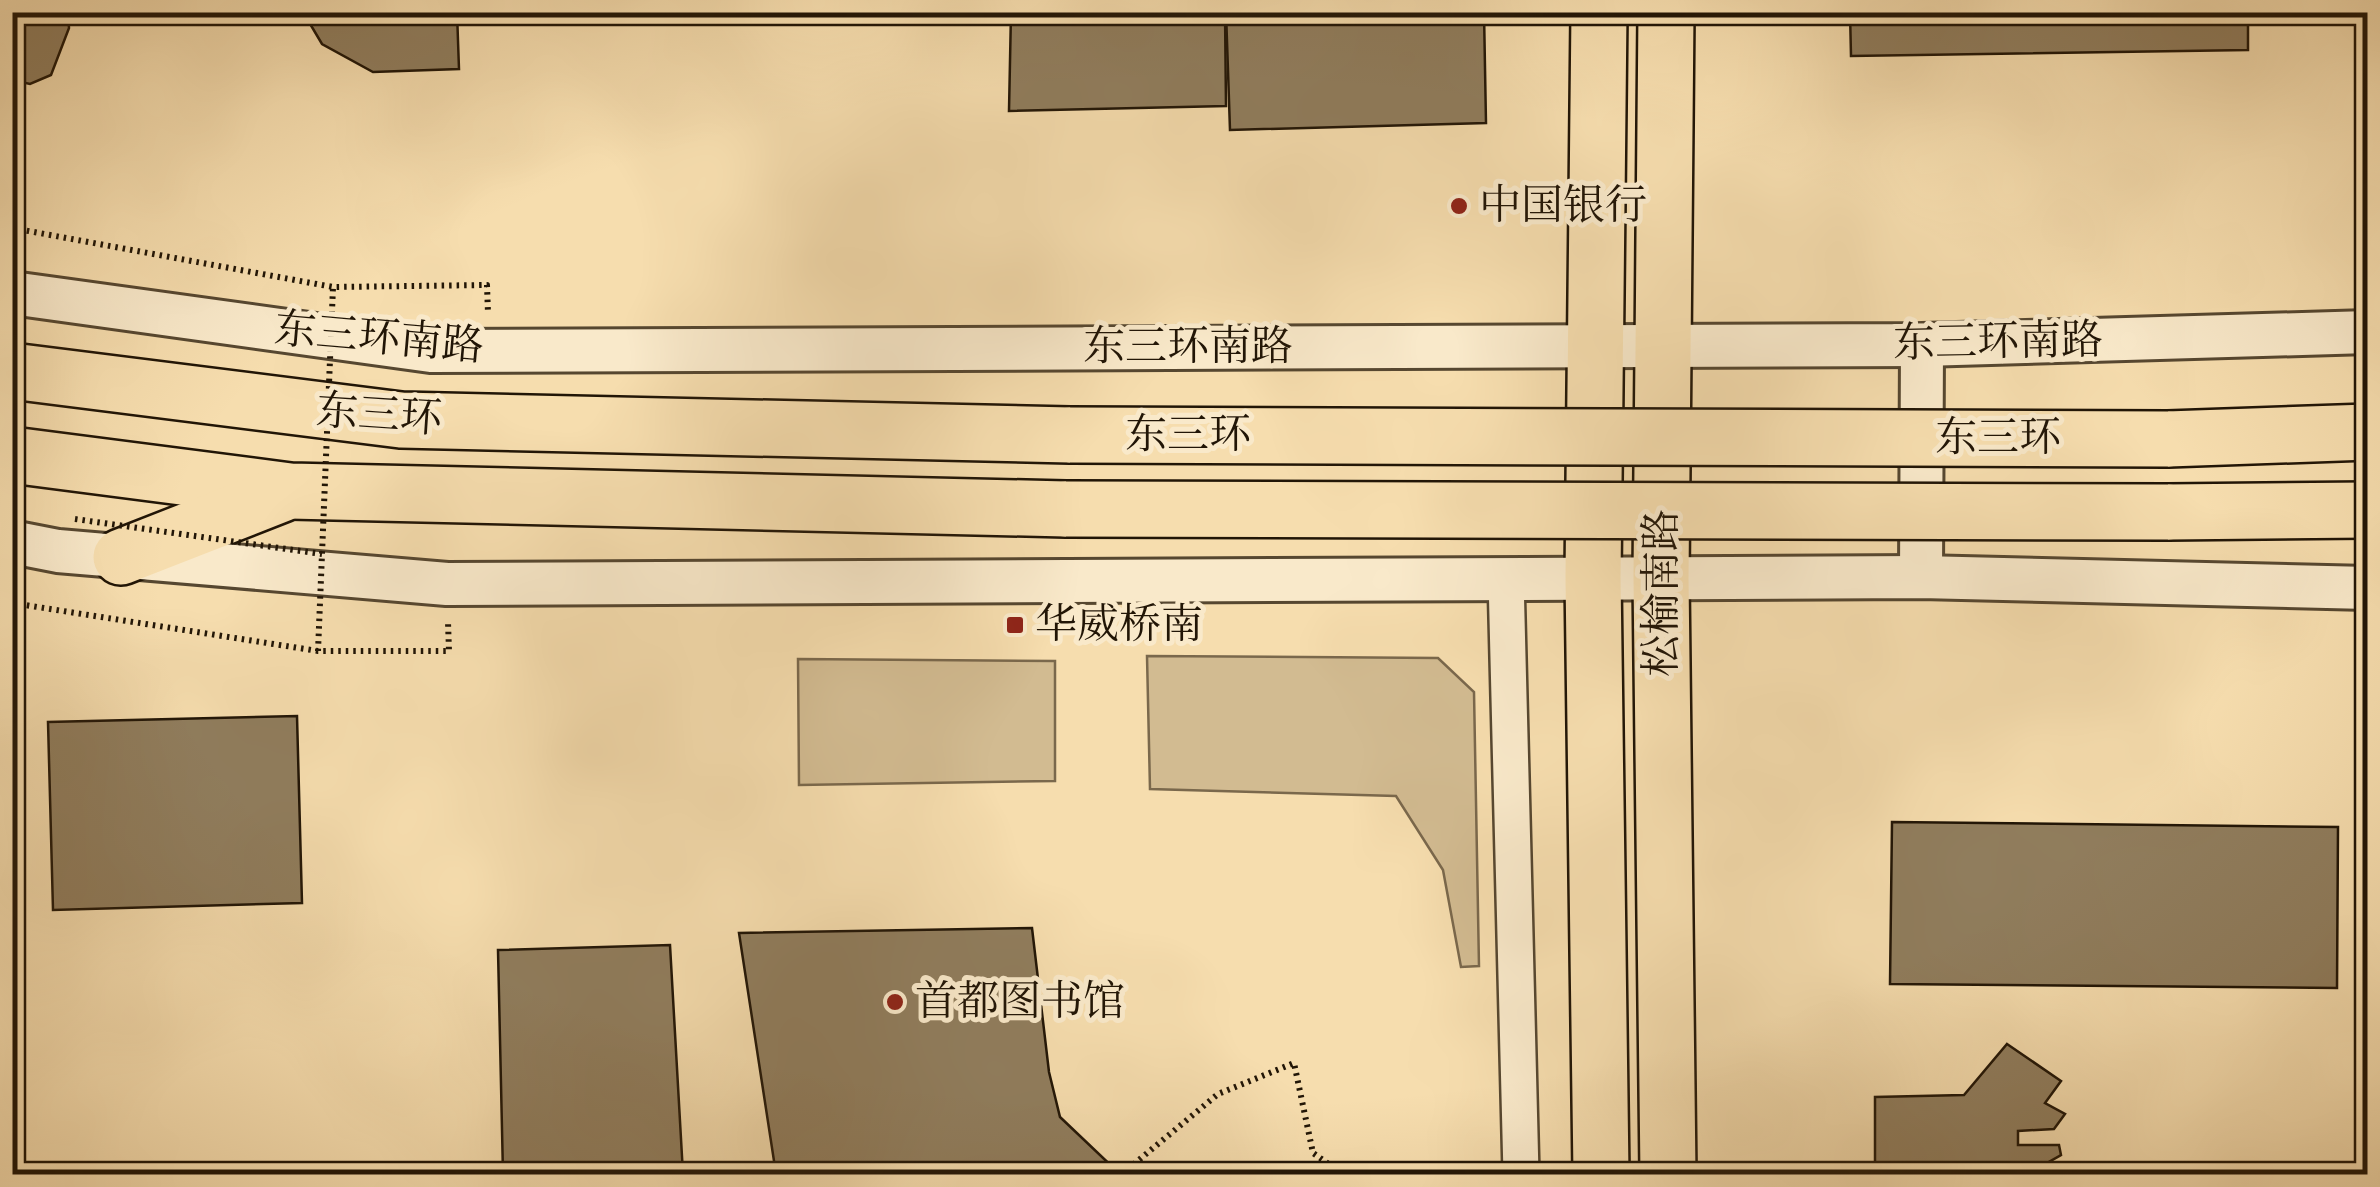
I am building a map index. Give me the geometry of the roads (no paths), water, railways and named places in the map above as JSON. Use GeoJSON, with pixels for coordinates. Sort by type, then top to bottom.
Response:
{"type":"FeatureCollection","features":[{"type":"Feature","properties":{"kind":"main road","name":"松榆南路"},"geometry":{"type":"LineString","coordinates":[[1598,12],[1592,577],[1601,1174]]}},
{"type":"Feature","properties":{"kind":"main road","name":"松榆南路"},"geometry":{"type":"LineString","coordinates":[[1666,12],[1661,578],[1668,1174]]}},
{"type":"Feature","properties":{"kind":"main road","name":"东三环"},"geometry":{"type":"LineString","coordinates":[[12,372],[400,420],[1070,434],[2168,439],[2368,432]]}},
{"type":"Feature","properties":{"kind":"main road","name":"东三环"},"geometry":{"type":"LineString","coordinates":[[12,455],[290,491],[1066,508],[2368,510]]}},
{"type":"Feature","properties":{"kind":"main road"},"geometry":{"type":"LineString","coordinates":[[122,556],[290,491]]}},
{"type":"Feature","properties":{"kind":"street","name":"东三环南路"},"geometry":{"type":"LineString","coordinates":[[12,292],[431,350],[1922,345],[2368,332]]}},
{"type":"Feature","properties":{"kind":"street"},"geometry":{"type":"LineString","coordinates":[[1921,577],[1922,345]]}},
{"type":"Feature","properties":{"kind":"street"},"geometry":{"type":"LineString","coordinates":[[12,542],[122,556],[448,584],[1921,577],[2368,588]]}},
{"type":"Feature","properties":{"kind":"street"},"geometry":{"type":"LineString","coordinates":[[1506,578],[1521,1174]]}},
{"type":"Feature","properties":{"kind":"place","name":"中国银行"},"geometry":{"type":"Point","coordinates":[1459,206]}},
{"type":"Feature","properties":{"kind":"place","name":"华威桥南"},"geometry":{"type":"Point","coordinates":[1015,625]}},
{"type":"Feature","properties":{"kind":"place","name":"首都图书馆"},"geometry":{"type":"Point","coordinates":[895,1002]}}]}
